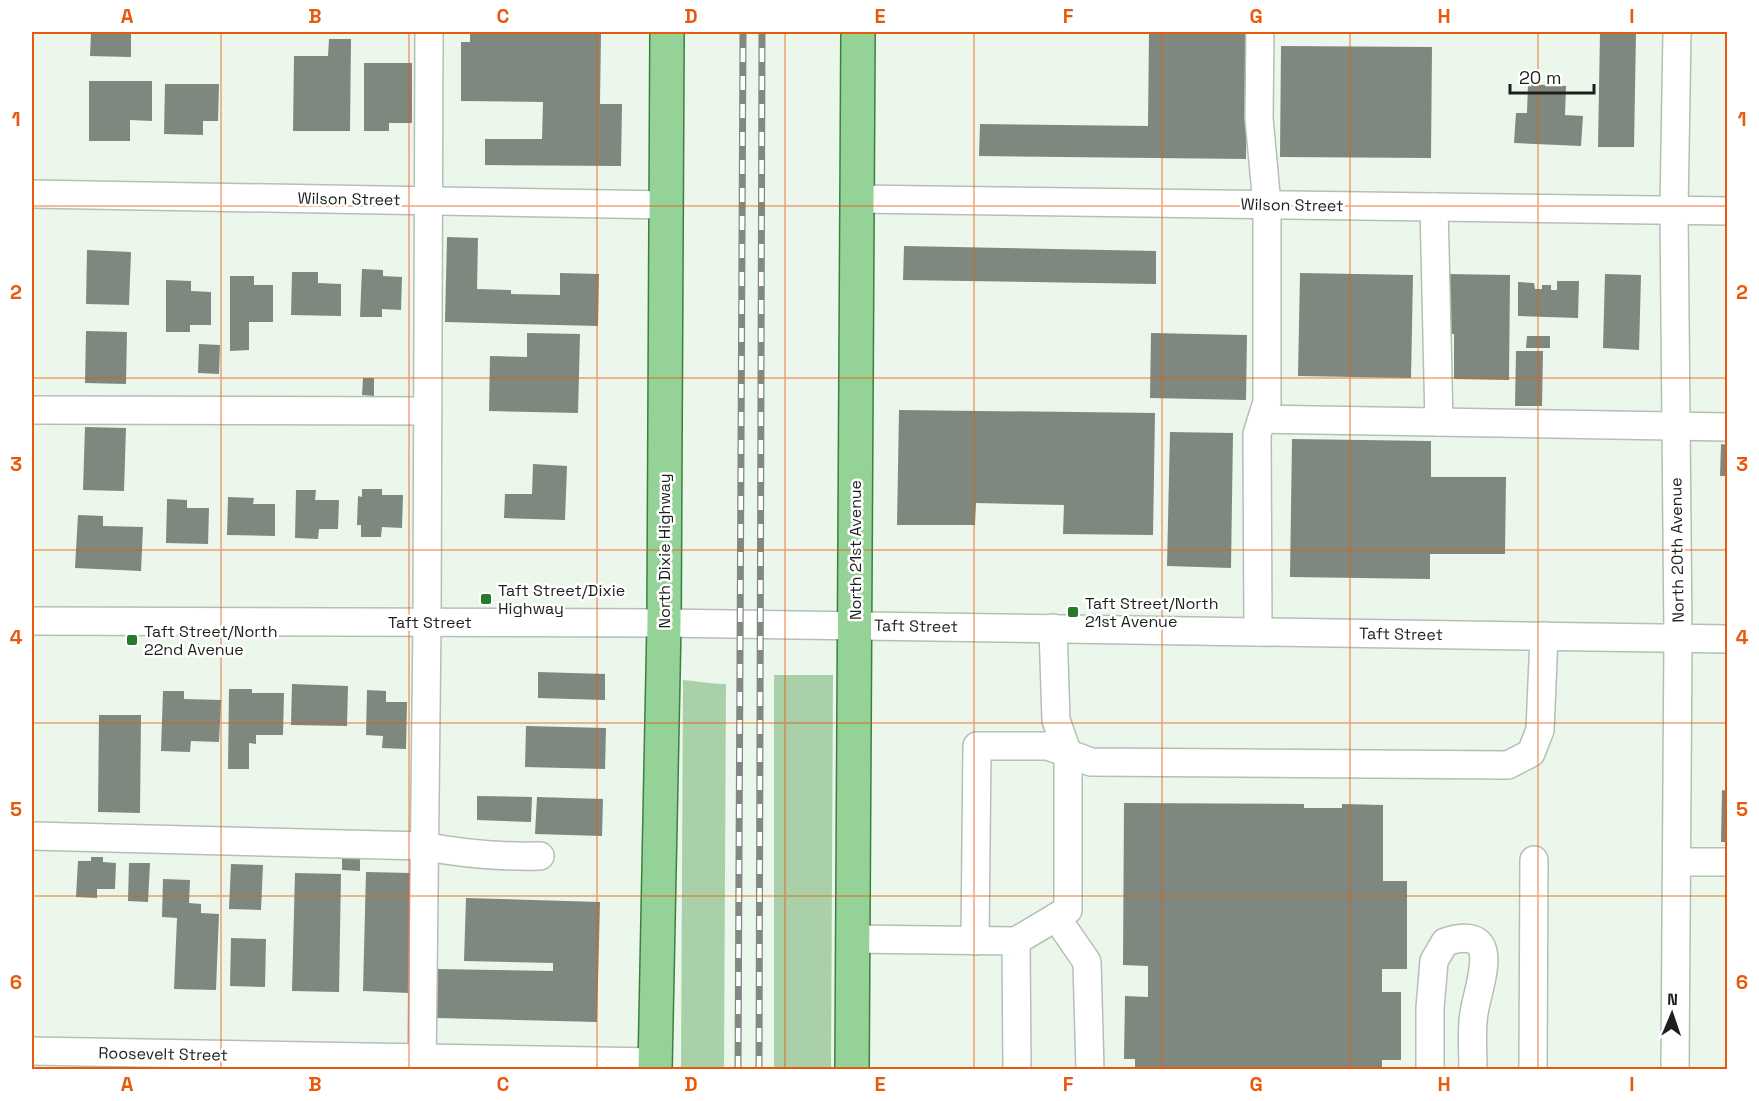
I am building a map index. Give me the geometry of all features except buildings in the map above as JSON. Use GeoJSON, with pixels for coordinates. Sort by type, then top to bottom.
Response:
{"type":"FeatureCollection","features":[{"type":"Feature","properties":{"kind":"main road","name":"North Dixie Highway"},"geometry":{"type":"LineString","coordinates":[[655,1066],[664,622],[667,32]]}},
{"type":"Feature","properties":{"kind":"main road","name":"North 21st Avenue"},"geometry":{"type":"LineString","coordinates":[[852,1070],[858,32]]}},
{"type":"Feature","properties":{"kind":"street"},"geometry":{"type":"LineString","coordinates":[[422,1064],[423,846],[428,622],[429,32]]}},
{"type":"Feature","properties":{"kind":"street"},"geometry":{"type":"LineString","coordinates":[[1258,632],[1257,434],[1267,402],[1267,205],[1259,118],[1260,32]]}},
{"type":"Feature","properties":{"kind":"street","name":"North 20th Avenue"},"geometry":{"type":"LineString","coordinates":[[1675,1070],[1678,638],[1674,210],[1677,32]]}},
{"type":"Feature","properties":{"kind":"street","name":"Wilson Street"},"geometry":{"type":"LineString","coordinates":[[32,194],[667,205]]}},
{"type":"Feature","properties":{"kind":"street","name":"Wilson Street"},"geometry":{"type":"LineString","coordinates":[[857,199],[1728,211]]}},
{"type":"Feature","properties":{"kind":"street"},"geometry":{"type":"LineString","coordinates":[[1434,207],[1439,422]]}},
{"type":"Feature","properties":{"kind":"street"},"geometry":{"type":"LineString","coordinates":[[32,410],[427,411]]}},
{"type":"Feature","properties":{"kind":"street"},"geometry":{"type":"LineString","coordinates":[[1262,418],[1728,427]]}},
{"type":"Feature","properties":{"kind":"street","name":"Taft Street"},"geometry":{"type":"LineString","coordinates":[[32,621],[664,622],[1728,639]]}},
{"type":"Feature","properties":{"kind":"street"},"geometry":{"type":"LineString","coordinates":[[852,939],[1016,941],[1068,910],[1068,754],[1056,720],[1053,628]]}},
{"type":"Feature","properties":{"kind":"street"},"geometry":{"type":"LineString","coordinates":[[975,941],[978,746],[1048,746],[1091,762],[1508,765],[1531,753],[1540,730],[1544,636]]}},
{"type":"Feature","properties":{"kind":"street"},"geometry":{"type":"LineString","coordinates":[[32,836],[423,846],[498,857],[540,856]]}},
{"type":"Feature","properties":{"kind":"street"},"geometry":{"type":"LineString","coordinates":[[1533,1070],[1534,860]]}},
{"type":"Feature","properties":{"kind":"street"},"geometry":{"type":"LineString","coordinates":[[1677,862],[1728,862]]}},
{"type":"Feature","properties":{"kind":"street"},"geometry":{"type":"LineString","coordinates":[[1056,918],[1087,962],[1090,1070]]}},
{"type":"Feature","properties":{"kind":"street"},"geometry":{"type":"LineString","coordinates":[[1430,1070],[1430,1008],[1434,961],[1445,942],[1469,939],[1479,943],[1485,952],[1484,975],[1474,1014],[1473,1070]]}},
{"type":"Feature","properties":{"kind":"street"},"geometry":{"type":"LineString","coordinates":[[1016,941],[1017,1070]]}},
{"type":"Feature","properties":{"kind":"street","name":"Roosevelt Street"},"geometry":{"type":"LineString","coordinates":[[32,1051],[422,1064],[655,1066]]}},
{"type":"Feature","properties":{"kind":"green space"},"geometry":{"type":"Polygon","coordinates":[[[774,675],[833,675],[831,1069],[774,1069],[774,675]]]}},
{"type":"Feature","properties":{"kind":"green space"},"geometry":{"type":"Polygon","coordinates":[[[683,680],[726,684],[724,1069],[681,1069],[683,680]]]}},
{"type":"Feature","properties":{"kind":"railway"},"geometry":{"type":"LineString","coordinates":[[738,1070],[743,32]]}},
{"type":"Feature","properties":{"kind":"railway"},"geometry":{"type":"LineString","coordinates":[[759,1070],[762,32]]}},
{"type":"Feature","properties":{"kind":"place","name":"Taft Street/Dixie Highway"},"geometry":{"type":"Point","coordinates":[486,599]}},
{"type":"Feature","properties":{"kind":"place","name":"Taft Street/North 21st Avenue"},"geometry":{"type":"Point","coordinates":[1073,612]}},
{"type":"Feature","properties":{"kind":"place","name":"Taft Street/North 22nd Avenue"},"geometry":{"type":"Point","coordinates":[132,640]}}]}
